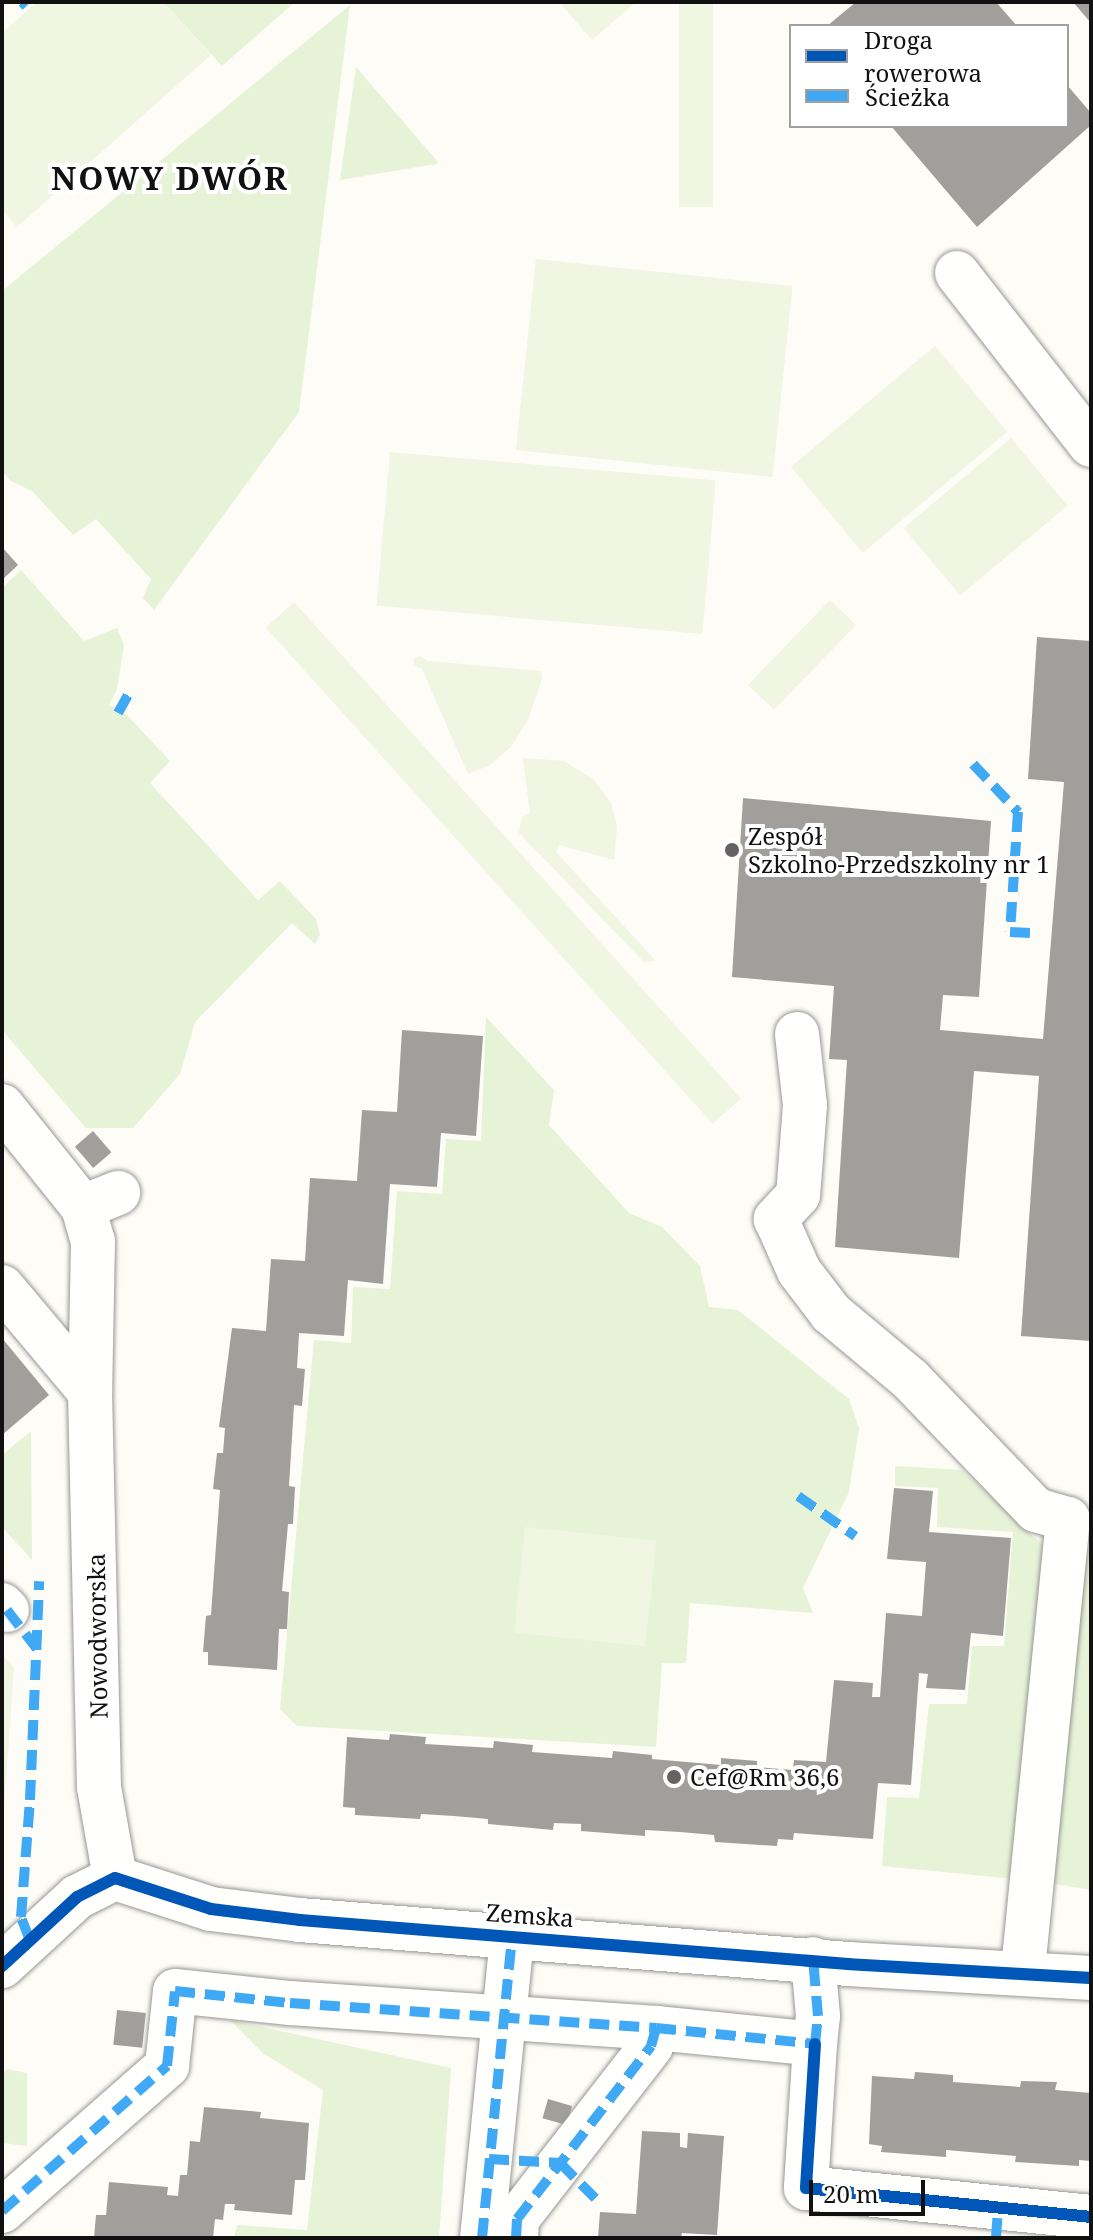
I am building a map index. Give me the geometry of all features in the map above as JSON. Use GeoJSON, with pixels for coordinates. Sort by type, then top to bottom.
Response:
{"type":"FeatureCollection","features":[{"type":"Feature","properties":{"kind":"street"},"geometry":{"type":"LineString","coordinates":[[957,273],[1091,445]]}},
{"type":"Feature","properties":{"kind":"street"},"geometry":{"type":"LineString","coordinates":[[797,1034],[805,1105],[798,1195],[776,1219],[799,1271],[831,1313],[910,1379],[1036,1510],[1068,1519],[1023,1973]]}},
{"type":"Feature","properties":{"kind":"street","name":"Nowodworska"},"geometry":{"type":"LineString","coordinates":[[2,1106],[100,1200],[93,1241],[90,1392],[99,1787],[115,1878]]}},
{"type":"Feature","properties":{"kind":"street"},"geometry":{"type":"LineString","coordinates":[[2,1287],[90,1392]]}},
{"type":"Feature","properties":{"kind":"street"},"geometry":{"type":"LineString","coordinates":[[2,1966],[77,1897],[115,1878]]}},
{"type":"Feature","properties":{"kind":"street","name":"Zemska"},"geometry":{"type":"LineString","coordinates":[[115,1878],[224,1911],[512,1936],[1091,1978]]}},
{"type":"Feature","properties":{"kind":"street"},"geometry":{"type":"LineString","coordinates":[[482,2238],[512,1936]]}},
{"type":"Feature","properties":{"kind":"street"},"geometry":{"type":"LineString","coordinates":[[813,1959],[818,2016],[806,2188],[997,2224],[1091,2217]]}},
{"type":"Feature","properties":{"kind":"street"},"geometry":{"type":"LineString","coordinates":[[2,2211],[167,2066],[175,1991],[656,2028],[815,2044]]}},
{"type":"Feature","properties":{"kind":"street"},"geometry":{"type":"LineString","coordinates":[[516,2238],[517,2219],[651,2046],[656,2028]]}},
{"type":"Feature","properties":{"kind":"green space"},"geometry":{"type":"Polygon","coordinates":[[[37,2],[163,2],[211,55],[17,227],[2,209],[2,33],[37,2]]]}},
{"type":"Feature","properties":{"kind":"green space"},"geometry":{"type":"Polygon","coordinates":[[[163,2],[295,2],[222,66],[163,2]]]}},
{"type":"Feature","properties":{"kind":"green space"},"geometry":{"type":"Polygon","coordinates":[[[559,2],[636,2],[592,40],[559,2]]]}},
{"type":"Feature","properties":{"kind":"green space"},"geometry":{"type":"Polygon","coordinates":[[[679,2],[713,2],[713,207],[679,207],[679,2]]]}},
{"type":"Feature","properties":{"kind":"green space"},"geometry":{"type":"Polygon","coordinates":[[[350,5],[299,412],[154,610],[143,598],[151,579],[96,519],[73,535],[32,491],[11,481],[2,471],[2,291],[350,5]]]}},
{"type":"Feature","properties":{"kind":"green space"},"geometry":{"type":"Polygon","coordinates":[[[356,67],[438,162],[436,164],[340,180],[356,67]]]}},
{"type":"Feature","properties":{"kind":"green space"},"geometry":{"type":"Polygon","coordinates":[[[536,259],[793,286],[773,477],[516,450],[536,259]]]}},
{"type":"Feature","properties":{"kind":"green space"},"geometry":{"type":"Polygon","coordinates":[[[935,346],[1007,432],[863,553],[791,467],[935,346]]]}},
{"type":"Feature","properties":{"kind":"green space"},"geometry":{"type":"Polygon","coordinates":[[[1011,438],[1068,505],[960,595],[904,528],[1011,438]]]}},
{"type":"Feature","properties":{"kind":"green space"},"geometry":{"type":"Polygon","coordinates":[[[390,452],[716,480],[702,634],[377,605],[390,452]]]}},
{"type":"Feature","properties":{"kind":"green space"},"geometry":{"type":"Polygon","coordinates":[[[21,570],[84,641],[117,628],[124,645],[117,689],[109,705],[127,715],[170,761],[150,783],[258,900],[280,881],[316,919],[320,935],[315,944],[292,923],[195,1022],[180,1074],[133,1128],[86,1128],[2,1030],[2,588],[21,570]]]}},
{"type":"Feature","properties":{"kind":"green space"},"geometry":{"type":"Polygon","coordinates":[[[830,600],[856,625],[774,710],[748,685],[830,600]]]}},
{"type":"Feature","properties":{"kind":"green space"},"geometry":{"type":"Polygon","coordinates":[[[294,602],[741,1098],[713,1124],[266,627],[294,602]]]}},
{"type":"Feature","properties":{"kind":"green space"},"geometry":{"type":"Polygon","coordinates":[[[420,656],[428,661],[541,671],[542,679],[528,720],[511,747],[490,765],[468,774],[422,669],[415,666],[413,659],[420,656]]]}},
{"type":"Feature","properties":{"kind":"green space"},"geometry":{"type":"Polygon","coordinates":[[[523,758],[564,761],[594,780],[611,803],[617,826],[614,860],[559,845],[556,852],[656,961],[644,962],[519,833],[522,817],[530,814],[523,758]]]}},
{"type":"Feature","properties":{"kind":"green space"},"geometry":{"type":"Polygon","coordinates":[[[486,1017],[554,1090],[549,1125],[629,1213],[662,1227],[700,1266],[709,1307],[738,1310],[849,1399],[859,1428],[849,1492],[803,1588],[813,1613],[690,1603],[686,1663],[662,1663],[656,1747],[297,1726],[280,1709],[314,1340],[351,1343],[353,1287],[390,1289],[397,1191],[442,1194],[446,1139],[481,1141],[486,1017]]]}},
{"type":"Feature","properties":{"kind":"green space"},"geometry":{"type":"Polygon","coordinates":[[[31,1431],[32,1560],[2,1527],[2,1455],[31,1431]]]}},
{"type":"Feature","properties":{"kind":"green space"},"geometry":{"type":"Polygon","coordinates":[[[895,1466],[962,1470],[1047,1549],[1014,1879],[882,1866],[887,1797],[919,1798],[929,1704],[967,1704],[972,1646],[1004,1646],[1013,1532],[937,1527],[938,1488],[895,1486],[895,1466]]]}},
{"type":"Feature","properties":{"kind":"green space"},"geometry":{"type":"Polygon","coordinates":[[[525,1527],[656,1541],[645,1646],[514,1632],[525,1527]]]}},
{"type":"Feature","properties":{"kind":"green space"},"geometry":{"type":"Polygon","coordinates":[[[1091,1547],[1091,1890],[1049,1883],[1083,1555],[1091,1547]]]}},
{"type":"Feature","properties":{"kind":"green space"},"geometry":{"type":"Polygon","coordinates":[[[2,1654],[14,1668],[2,1836],[2,1654]]]}},
{"type":"Feature","properties":{"kind":"green space"},"geometry":{"type":"Polygon","coordinates":[[[230,2020],[451,2068],[439,2238],[234,2238],[237,2225],[307,2230],[323,2090],[264,2054],[230,2020]]]}},
{"type":"Feature","properties":{"kind":"green space"},"geometry":{"type":"Polygon","coordinates":[[[7,2069],[27,2073],[27,2146],[2,2143],[2,2074],[7,2069]]]}},
{"type":"Feature","properties":{"kind":"building"},"geometry":{"type":"Polygon","coordinates":[[[856,2],[996,2],[1015,24],[829,24],[856,2]]]}},
{"type":"Feature","properties":{"kind":"building"},"geometry":{"type":"Polygon","coordinates":[[[1073,2],[1091,2],[1091,23],[1073,2]]]}},
{"type":"Feature","properties":{"kind":"building"},"geometry":{"type":"Polygon","coordinates":[[[1069,87],[1091,113],[1091,125],[977,227],[893,128],[1069,128],[1069,87]]]}},
{"type":"Feature","properties":{"kind":"building"},"geometry":{"type":"Polygon","coordinates":[[[2,547],[18,565],[2,580],[2,547]]]}},
{"type":"Feature","properties":{"kind":"building"},"geometry":{"type":"Polygon","coordinates":[[[1037,637],[1091,641],[1091,1341],[1021,1336],[1039,1076],[974,1071],[959,1258],[835,1247],[847,1060],[829,1059],[834,986],[732,977],[743,798],[991,821],[979,997],[943,995],[940,1030],[1043,1039],[1064,782],[1028,779],[1037,637]]]}},
{"type":"Feature","properties":{"kind":"building"},"geometry":{"type":"Polygon","coordinates":[[[402,1030],[483,1036],[476,1136],[441,1133],[437,1187],[390,1184],[383,1284],[348,1280],[344,1336],[299,1333],[297,1368],[305,1369],[302,1406],[294,1405],[289,1486],[295,1487],[293,1524],[288,1524],[282,1591],[289,1592],[287,1629],[279,1629],[277,1670],[208,1665],[208,1652],[203,1652],[206,1616],[211,1615],[220,1490],[213,1489],[217,1453],[223,1453],[225,1428],[219,1427],[232,1328],[266,1331],[271,1259],[305,1261],[310,1178],[357,1181],[362,1110],[397,1112],[402,1030]]]}},
{"type":"Feature","properties":{"kind":"building"},"geometry":{"type":"Polygon","coordinates":[[[93,1131],[111,1152],[93,1168],[75,1147],[93,1131]]]}},
{"type":"Feature","properties":{"kind":"building"},"geometry":{"type":"Polygon","coordinates":[[[2,1338],[49,1395],[2,1435],[2,1338]]]}},
{"type":"Feature","properties":{"kind":"building"},"geometry":{"type":"Polygon","coordinates":[[[894,1488],[933,1491],[929,1532],[1011,1538],[1003,1636],[971,1633],[965,1690],[926,1688],[928,1674],[919,1673],[911,1785],[878,1783],[873,1839],[794,1833],[793,1840],[778,1839],[777,1846],[715,1842],[714,1835],[680,1832],[645,1830],[645,1836],[581,1831],[581,1824],[554,1823],[553,1830],[488,1824],[488,1819],[454,1816],[421,1814],[420,1819],[355,1815],[355,1808],[343,1807],[347,1737],[389,1740],[390,1734],[426,1737],[425,1744],[493,1748],[494,1741],[533,1745],[532,1752],[612,1758],[613,1751],[652,1755],[652,1759],[721,1765],[721,1758],[757,1761],[757,1767],[793,1770],[794,1760],[826,1762],[834,1680],[873,1683],[872,1697],[880,1697],[886,1613],[922,1616],[926,1562],[887,1559],[894,1488]]]}},
{"type":"Feature","properties":{"kind":"building"},"geometry":{"type":"Polygon","coordinates":[[[117,2010],[146,2013],[142,2048],[113,2045],[117,2010]]]}},
{"type":"Feature","properties":{"kind":"building"},"geometry":{"type":"Polygon","coordinates":[[[915,2072],[953,2075],[953,2082],[1020,2087],[1021,2081],[1057,2082],[1055,2090],[1091,2093],[1091,2161],[1079,2160],[1079,2166],[1015,2162],[1016,2156],[946,2150],[946,2157],[881,2152],[882,2146],[869,2144],[872,2076],[914,2079],[915,2072]]]}},
{"type":"Feature","properties":{"kind":"building"},"geometry":{"type":"Polygon","coordinates":[[[548,2099],[572,2106],[567,2125],[542,2118],[548,2099]]]}},
{"type":"Feature","properties":{"kind":"building"},"geometry":{"type":"Polygon","coordinates":[[[204,2107],[261,2112],[260,2118],[309,2123],[305,2180],[295,2180],[292,2215],[234,2210],[235,2204],[225,2204],[223,2220],[215,2219],[213,2238],[94,2238],[96,2215],[106,2215],[109,2182],[168,2187],[167,2195],[178,2196],[180,2175],[187,2175],[190,2141],[200,2142],[204,2107]]]}},
{"type":"Feature","properties":{"kind":"building"},"geometry":{"type":"Polygon","coordinates":[[[642,2131],[680,2133],[680,2147],[687,2148],[688,2133],[724,2136],[717,2235],[682,2233],[681,2238],[598,2238],[600,2212],[636,2214],[642,2131]]]}},
{"type":"Feature","properties":{"kind":"marked path"},"geometry":{"type":"LineString","coordinates":[[22,2],[26,6]]}},
{"type":"Feature","properties":{"kind":"marked path"},"geometry":{"type":"LineString","coordinates":[[118,713],[129,693]]}},
{"type":"Feature","properties":{"kind":"marked path"},"geometry":{"type":"LineString","coordinates":[[973,764],[1018,812],[1010,932],[1030,933]]}},
{"type":"Feature","properties":{"kind":"marked path"},"geometry":{"type":"LineString","coordinates":[[798,1496],[855,1536]]}},
{"type":"Feature","properties":{"kind":"marked path"},"geometry":{"type":"LineString","coordinates":[[29,1938],[21,1917],[30,1800],[39,1581]]}},
{"type":"Feature","properties":{"kind":"marked path"},"geometry":{"type":"LineString","coordinates":[[7,1610],[37,1649]]}},
{"type":"Feature","properties":{"kind":"marked path"},"geometry":{"type":"LineString","coordinates":[[482,2238],[512,1936]]}},
{"type":"Feature","properties":{"kind":"marked path"},"geometry":{"type":"LineString","coordinates":[[516,2238],[517,2219],[651,2046],[656,2028],[815,2044],[818,2016],[813,1959]]}},
{"type":"Feature","properties":{"kind":"marked path"},"geometry":{"type":"LineString","coordinates":[[2,2211],[167,2066],[175,1991],[290,2003],[656,2028]]}},
{"type":"Feature","properties":{"kind":"marked path"},"geometry":{"type":"LineString","coordinates":[[489,2159],[560,2163],[602,2205]]}},
{"type":"Feature","properties":{"kind":"marked path"},"geometry":{"type":"LineString","coordinates":[[996,2238],[998,2209]]}},
{"type":"Feature","properties":{"kind":"cycle path"},"geometry":{"type":"LineString","coordinates":[[2,1966],[77,1897],[115,1878],[211,1909],[300,1920],[848,1964],[1091,1978]]}},
{"type":"Feature","properties":{"kind":"cycle path"},"geometry":{"type":"LineString","coordinates":[[815,2044],[806,2188],[1091,2217]]}},
{"type":"Feature","properties":{"kind":"place","name":"Zespół Szkolno-Przedszkolny nr 1"},"geometry":{"type":"Point","coordinates":[732,850]}},
{"type":"Feature","properties":{"kind":"place","name":"Cef@Rm 36,6"},"geometry":{"type":"Point","coordinates":[674,1777]}},
{"type":"Feature","properties":{"kind":"district","name":"NOWY DWÓR"},"geometry":{"type":"Point","coordinates":[170,178]}}]}
